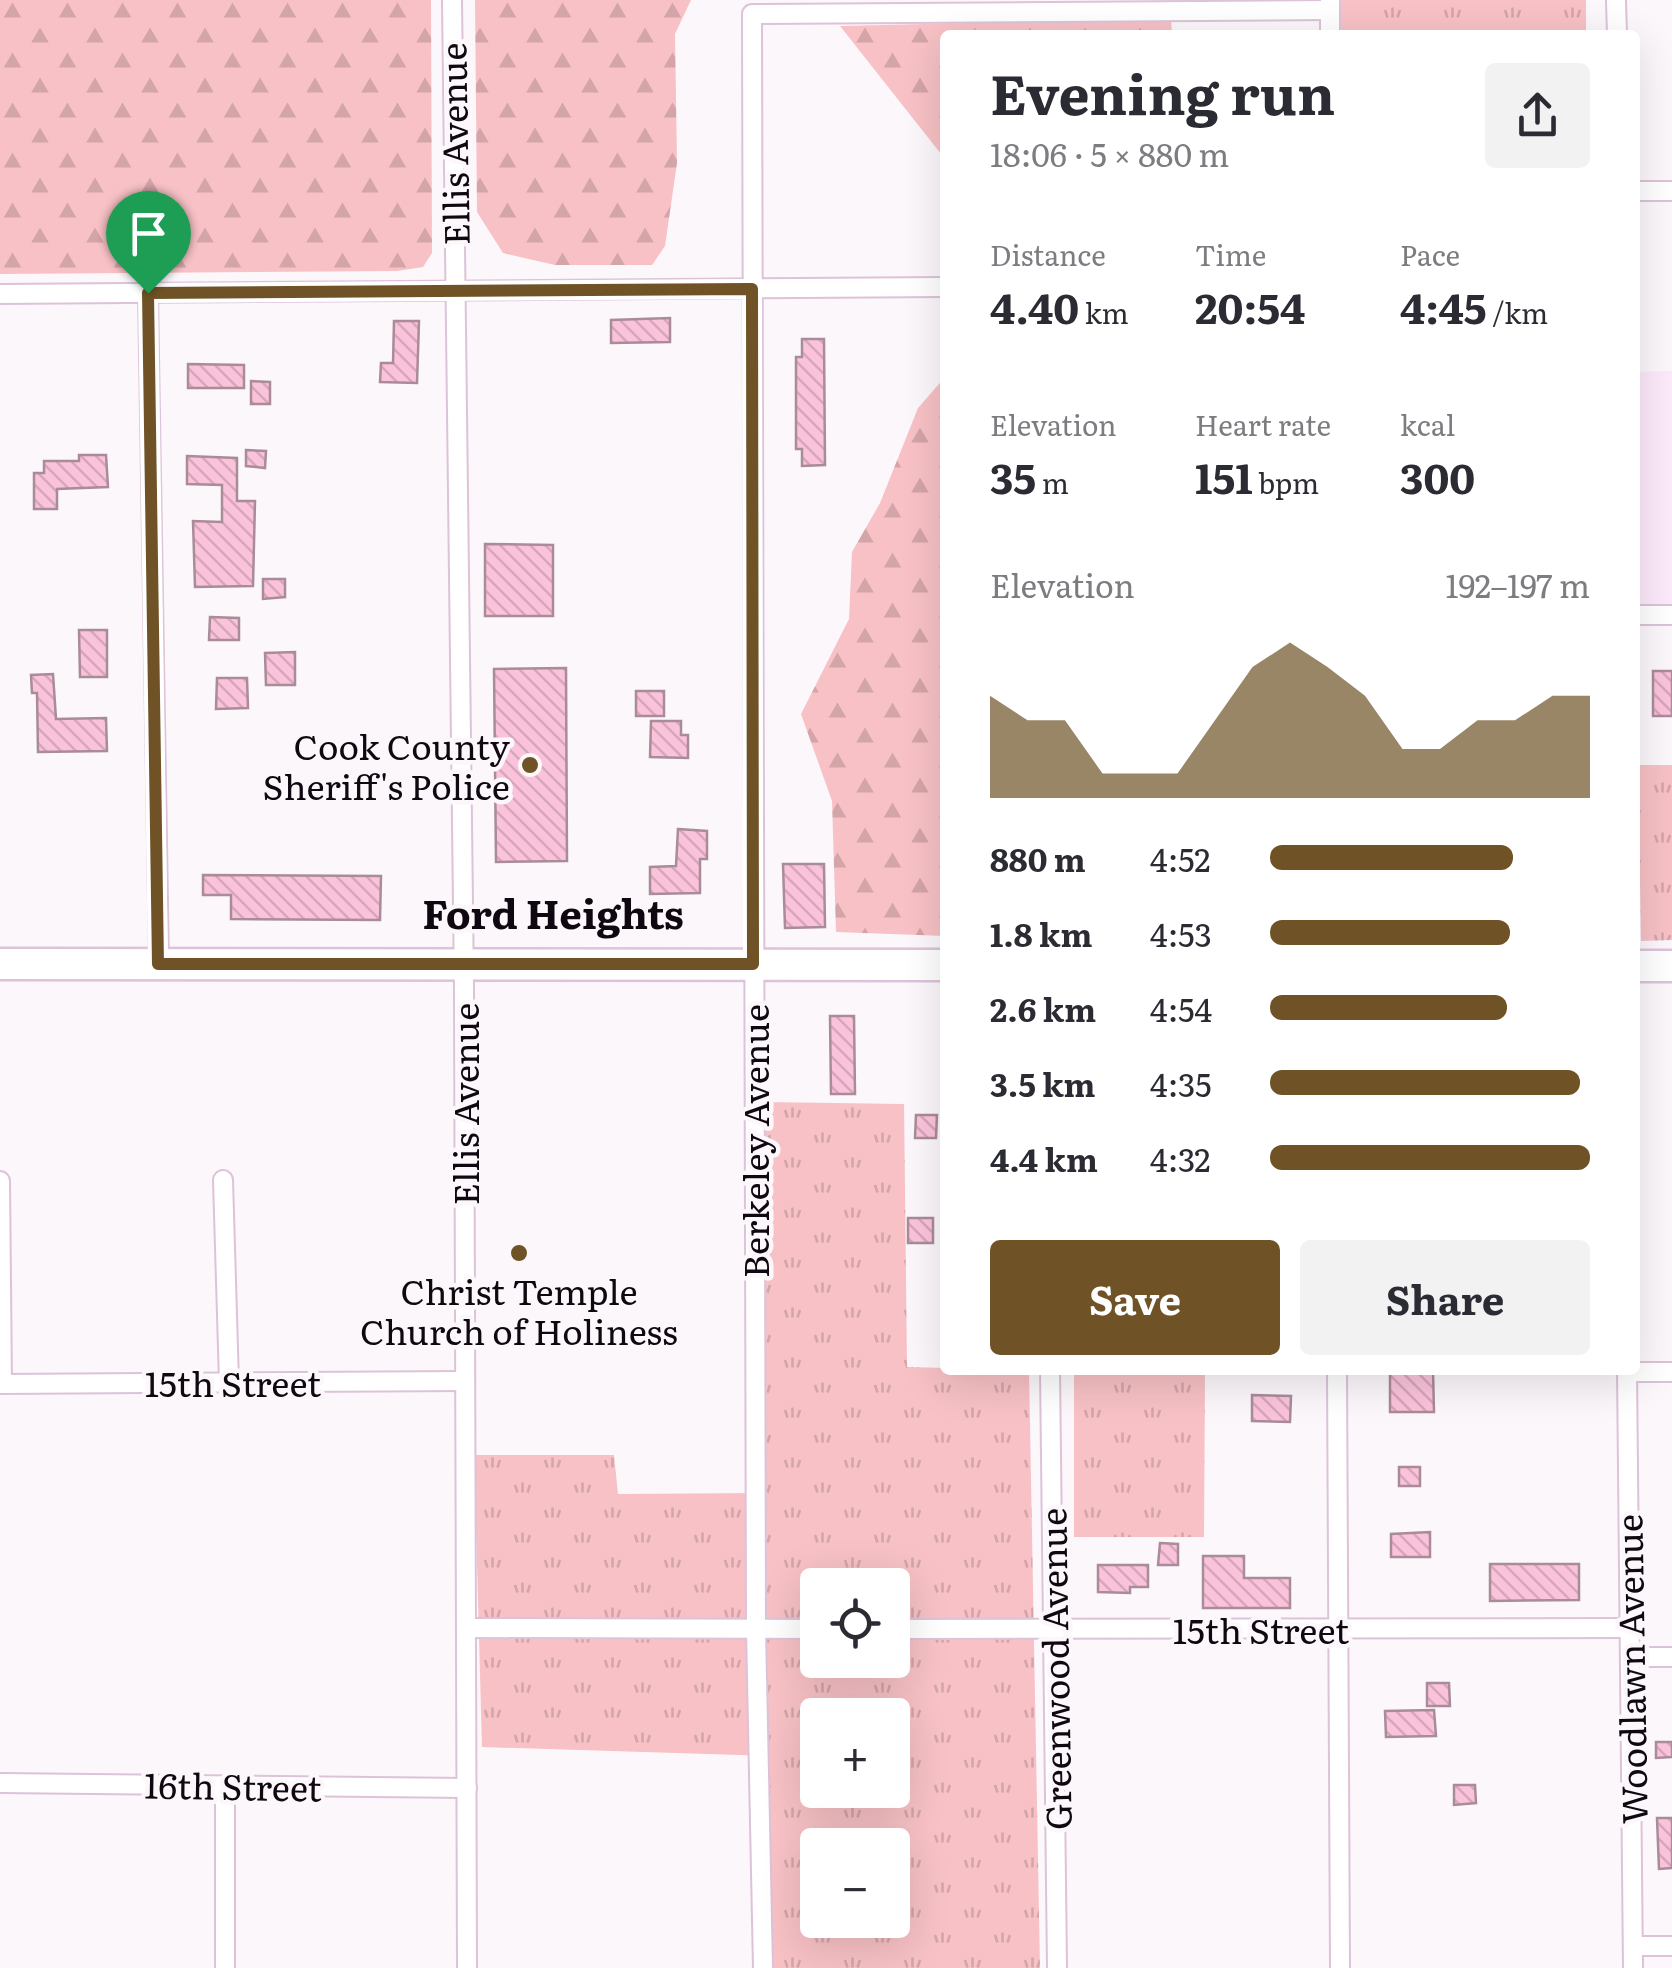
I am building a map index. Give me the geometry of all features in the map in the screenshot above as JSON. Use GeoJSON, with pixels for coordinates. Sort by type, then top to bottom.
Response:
{"type":"FeatureCollection","features":[{"type":"Feature","properties":{"kind":"main road"},"geometry":{"type":"LineString","coordinates":[[0,964],[940,965]]}},
{"type":"Feature","properties":{"kind":"main road"},"geometry":{"type":"LineString","coordinates":[[1640,966],[1672,966]]}},
{"type":"Feature","properties":{"kind":"street","name":"Ellis Avenue"},"geometry":{"type":"LineString","coordinates":[[452,0],[464,964],[468,1968]]}},
{"type":"Feature","properties":{"kind":"street"},"geometry":{"type":"LineString","coordinates":[[1616,0],[1617,30]]}},
{"type":"Feature","properties":{"kind":"street"},"geometry":{"type":"LineString","coordinates":[[1044,5],[1330,5]]}},
{"type":"Feature","properties":{"kind":"street","name":"Berkeley Avenue"},"geometry":{"type":"LineString","coordinates":[[763,1968],[756,1630],[752,14],[1044,5]]}},
{"type":"Feature","properties":{"kind":"street"},"geometry":{"type":"LineString","coordinates":[[1640,191],[1672,191]]}},
{"type":"Feature","properties":{"kind":"street"},"geometry":{"type":"LineString","coordinates":[[0,294],[940,288]]}},
{"type":"Feature","properties":{"kind":"street"},"geometry":{"type":"LineString","coordinates":[[148,293],[158,964]]}},
{"type":"Feature","properties":{"kind":"street"},"geometry":{"type":"LineString","coordinates":[[1640,615],[1672,615]]}},
{"type":"Feature","properties":{"kind":"street"},"geometry":{"type":"LineString","coordinates":[[223,1180],[229,1382]]}},
{"type":"Feature","properties":{"kind":"street"},"geometry":{"type":"LineString","coordinates":[[0,1181],[1,1384]]}},
{"type":"Feature","properties":{"kind":"street"},"geometry":{"type":"LineString","coordinates":[[1640,1371],[1672,1372]]}},
{"type":"Feature","properties":{"kind":"street","name":"Greenwood Avenue"},"geometry":{"type":"LineString","coordinates":[[1050,1375],[1058,1968]]}},
{"type":"Feature","properties":{"kind":"street"},"geometry":{"type":"LineString","coordinates":[[1337,1375],[1340,1968]]}},
{"type":"Feature","properties":{"kind":"street","name":"Woodlawn Avenue"},"geometry":{"type":"LineString","coordinates":[[1627,1375],[1633,1968]]}},
{"type":"Feature","properties":{"kind":"street","name":"15th Street"},"geometry":{"type":"LineString","coordinates":[[1,1384],[465,1381]]}},
{"type":"Feature","properties":{"kind":"street"},"geometry":{"type":"LineString","coordinates":[[466,1628],[800,1630]]}},
{"type":"Feature","properties":{"kind":"street","name":"15th Street"},"geometry":{"type":"LineString","coordinates":[[910,1630],[1629,1628]]}},
{"type":"Feature","properties":{"kind":"street"},"geometry":{"type":"LineString","coordinates":[[1631,1657],[1672,1657]]}},
{"type":"Feature","properties":{"kind":"street","name":"16th Street"},"geometry":{"type":"LineString","coordinates":[[0,1783],[467,1788]]}},
{"type":"Feature","properties":{"kind":"street"},"geometry":{"type":"LineString","coordinates":[[225,1786],[225,1966]]}},
{"type":"Feature","properties":{"kind":"street"},"geometry":{"type":"LineString","coordinates":[[1632,1946],[1672,1946]]}},
{"type":"Feature","properties":{"kind":"shaded area"},"geometry":{"type":"Polygon","coordinates":[[[1672,371],[1672,610],[1640,610],[1640,372],[1672,371]]]}},
{"type":"Feature","properties":{"kind":"green space"},"geometry":{"type":"Polygon","coordinates":[[[0,0],[431,0],[432,253],[423,267],[397,271],[0,274],[0,0]]]}},
{"type":"Feature","properties":{"kind":"green space"},"geometry":{"type":"Polygon","coordinates":[[[475,0],[691,0],[675,34],[677,163],[665,246],[652,265],[555,265],[503,253],[477,212],[475,0]]]}},
{"type":"Feature","properties":{"kind":"green space"},"geometry":{"type":"Polygon","coordinates":[[[1340,0],[1586,0],[1586,30],[1341,30],[1340,0]]]}},
{"type":"Feature","properties":{"kind":"green space"},"geometry":{"type":"Polygon","coordinates":[[[1171,18],[1172,30],[940,30],[940,153],[840,26],[1171,18]]]}},
{"type":"Feature","properties":{"kind":"green space"},"geometry":{"type":"Polygon","coordinates":[[[940,383],[940,936],[836,932],[832,801],[801,714],[849,619],[852,552],[880,503],[918,408],[940,383]]]}},
{"type":"Feature","properties":{"kind":"green space"},"geometry":{"type":"Polygon","coordinates":[[[1640,765],[1672,765],[1672,940],[1641,941],[1640,765]]]}},
{"type":"Feature","properties":{"kind":"green space"},"geometry":{"type":"Polygon","coordinates":[[[764,1102],[904,1104],[907,1367],[940,1368],[940,1375],[1029,1375],[1040,1968],[773,1968],[769,1756],[482,1747],[474,1455],[614,1455],[618,1494],[766,1493],[764,1102]]]}},
{"type":"Feature","properties":{"kind":"green space"},"geometry":{"type":"Polygon","coordinates":[[[1074,1375],[1205,1375],[1204,1537],[1074,1537],[1074,1375]]]}},
{"type":"Feature","properties":{"kind":"building"},"geometry":{"type":"Polygon","coordinates":[[[670,318],[670,342],[611,343],[611,320],[670,318]]]}},
{"type":"Feature","properties":{"kind":"building"},"geometry":{"type":"Polygon","coordinates":[[[394,321],[419,321],[417,383],[380,382],[381,363],[393,363],[394,321]]]}},
{"type":"Feature","properties":{"kind":"building"},"geometry":{"type":"Polygon","coordinates":[[[802,339],[824,339],[825,465],[802,466],[802,449],[796,449],[796,357],[802,357],[802,339]]]}},
{"type":"Feature","properties":{"kind":"building"},"geometry":{"type":"Polygon","coordinates":[[[188,364],[244,365],[244,388],[188,388],[188,364]]]}},
{"type":"Feature","properties":{"kind":"building"},"geometry":{"type":"Polygon","coordinates":[[[251,381],[270,382],[270,404],[251,404],[251,381]]]}},
{"type":"Feature","properties":{"kind":"building"},"geometry":{"type":"Polygon","coordinates":[[[246,450],[266,451],[265,468],[246,466],[246,450]]]}},
{"type":"Feature","properties":{"kind":"building"},"geometry":{"type":"Polygon","coordinates":[[[79,455],[106,455],[108,487],[57,489],[57,509],[34,509],[34,473],[44,473],[44,461],[79,461],[79,455]]]}},
{"type":"Feature","properties":{"kind":"building"},"geometry":{"type":"Polygon","coordinates":[[[187,456],[237,458],[237,501],[255,501],[253,586],[195,587],[193,521],[222,522],[222,485],[187,484],[187,456]]]}},
{"type":"Feature","properties":{"kind":"building"},"geometry":{"type":"Polygon","coordinates":[[[485,544],[553,545],[553,616],[485,616],[485,544]]]}},
{"type":"Feature","properties":{"kind":"building"},"geometry":{"type":"Polygon","coordinates":[[[263,579],[285,579],[285,597],[263,599],[263,579]]]}},
{"type":"Feature","properties":{"kind":"building"},"geometry":{"type":"Polygon","coordinates":[[[210,617],[239,618],[239,640],[209,640],[210,617]]]}},
{"type":"Feature","properties":{"kind":"building"},"geometry":{"type":"Polygon","coordinates":[[[79,630],[107,630],[107,677],[80,677],[79,630]]]}},
{"type":"Feature","properties":{"kind":"building"},"geometry":{"type":"Polygon","coordinates":[[[295,652],[295,685],[266,685],[265,653],[295,652]]]}},
{"type":"Feature","properties":{"kind":"building"},"geometry":{"type":"Polygon","coordinates":[[[566,668],[567,861],[496,862],[494,669],[566,668]]]}},
{"type":"Feature","properties":{"kind":"building"},"geometry":{"type":"Polygon","coordinates":[[[1653,671],[1672,671],[1672,716],[1653,716],[1653,671]]]}},
{"type":"Feature","properties":{"kind":"building"},"geometry":{"type":"Polygon","coordinates":[[[53,674],[56,719],[106,718],[107,751],[38,752],[37,693],[32,693],[31,675],[53,674]]]}},
{"type":"Feature","properties":{"kind":"building"},"geometry":{"type":"Polygon","coordinates":[[[217,678],[247,678],[248,708],[216,709],[217,678]]]}},
{"type":"Feature","properties":{"kind":"building"},"geometry":{"type":"Polygon","coordinates":[[[636,691],[664,691],[664,716],[636,716],[636,691]]]}},
{"type":"Feature","properties":{"kind":"building"},"geometry":{"type":"Polygon","coordinates":[[[651,721],[681,721],[681,735],[688,735],[688,758],[650,757],[651,721]]]}},
{"type":"Feature","properties":{"kind":"building"},"geometry":{"type":"Polygon","coordinates":[[[678,829],[707,831],[707,859],[700,859],[700,893],[650,894],[650,867],[676,866],[678,829]]]}},
{"type":"Feature","properties":{"kind":"building"},"geometry":{"type":"Polygon","coordinates":[[[783,864],[824,864],[825,927],[785,928],[783,864]]]}},
{"type":"Feature","properties":{"kind":"building"},"geometry":{"type":"Polygon","coordinates":[[[203,875],[381,876],[380,920],[231,919],[231,895],[203,895],[203,875]]]}},
{"type":"Feature","properties":{"kind":"building"},"geometry":{"type":"Polygon","coordinates":[[[830,1016],[854,1016],[855,1094],[831,1094],[830,1016]]]}},
{"type":"Feature","properties":{"kind":"building"},"geometry":{"type":"Polygon","coordinates":[[[916,1115],[937,1115],[936,1138],[915,1138],[916,1115]]]}},
{"type":"Feature","properties":{"kind":"building"},"geometry":{"type":"Polygon","coordinates":[[[908,1218],[933,1218],[933,1243],[908,1243],[908,1218]]]}},
{"type":"Feature","properties":{"kind":"building"},"geometry":{"type":"Polygon","coordinates":[[[1390,1375],[1433,1375],[1434,1412],[1390,1412],[1390,1375]]]}},
{"type":"Feature","properties":{"kind":"building"},"geometry":{"type":"Polygon","coordinates":[[[1252,1395],[1291,1396],[1290,1422],[1252,1421],[1252,1395]]]}},
{"type":"Feature","properties":{"kind":"building"},"geometry":{"type":"Polygon","coordinates":[[[1399,1467],[1420,1467],[1420,1486],[1399,1486],[1399,1467]]]}},
{"type":"Feature","properties":{"kind":"building"},"geometry":{"type":"Polygon","coordinates":[[[1430,1532],[1430,1557],[1391,1557],[1391,1534],[1430,1532]]]}},
{"type":"Feature","properties":{"kind":"building"},"geometry":{"type":"Polygon","coordinates":[[[1160,1543],[1178,1544],[1178,1565],[1158,1565],[1160,1543]]]}},
{"type":"Feature","properties":{"kind":"building"},"geometry":{"type":"Polygon","coordinates":[[[1203,1556],[1244,1556],[1244,1578],[1290,1578],[1290,1608],[1203,1608],[1203,1556]]]}},
{"type":"Feature","properties":{"kind":"building"},"geometry":{"type":"Polygon","coordinates":[[[1490,1564],[1579,1564],[1579,1600],[1490,1601],[1490,1564]]]}},
{"type":"Feature","properties":{"kind":"building"},"geometry":{"type":"Polygon","coordinates":[[[1098,1565],[1148,1565],[1148,1587],[1130,1587],[1130,1593],[1098,1592],[1098,1565]]]}},
{"type":"Feature","properties":{"kind":"building"},"geometry":{"type":"Polygon","coordinates":[[[1427,1683],[1449,1683],[1450,1706],[1427,1706],[1427,1683]]]}},
{"type":"Feature","properties":{"kind":"building"},"geometry":{"type":"Polygon","coordinates":[[[1434,1710],[1436,1736],[1386,1737],[1385,1711],[1434,1710]]]}},
{"type":"Feature","properties":{"kind":"building"},"geometry":{"type":"Polygon","coordinates":[[[1656,1742],[1672,1742],[1672,1757],[1656,1758],[1656,1742]]]}},
{"type":"Feature","properties":{"kind":"building"},"geometry":{"type":"Polygon","coordinates":[[[1454,1785],[1475,1785],[1476,1803],[1454,1805],[1454,1785]]]}},
{"type":"Feature","properties":{"kind":"building"},"geometry":{"type":"Polygon","coordinates":[[[1657,1818],[1672,1818],[1672,1868],[1659,1869],[1657,1818]]]}},
{"type":"Feature","properties":{"kind":"place","name":"Cook County Sheriff's Police"},"geometry":{"type":"Point","coordinates":[530,765]}},
{"type":"Feature","properties":{"kind":"place","name":"Christ Temple Church of Holiness"},"geometry":{"type":"Point","coordinates":[519,1253]}},
{"type":"Feature","properties":{"kind":"district","name":"Ford Heights"},"geometry":{"type":"Point","coordinates":[553,911]}},
{"type":"Feature","properties":{"kind":"route"},"geometry":{"type":"LineString","coordinates":[[752,289],[753,964],[158,964],[148,293],[752,289]]}}]}
